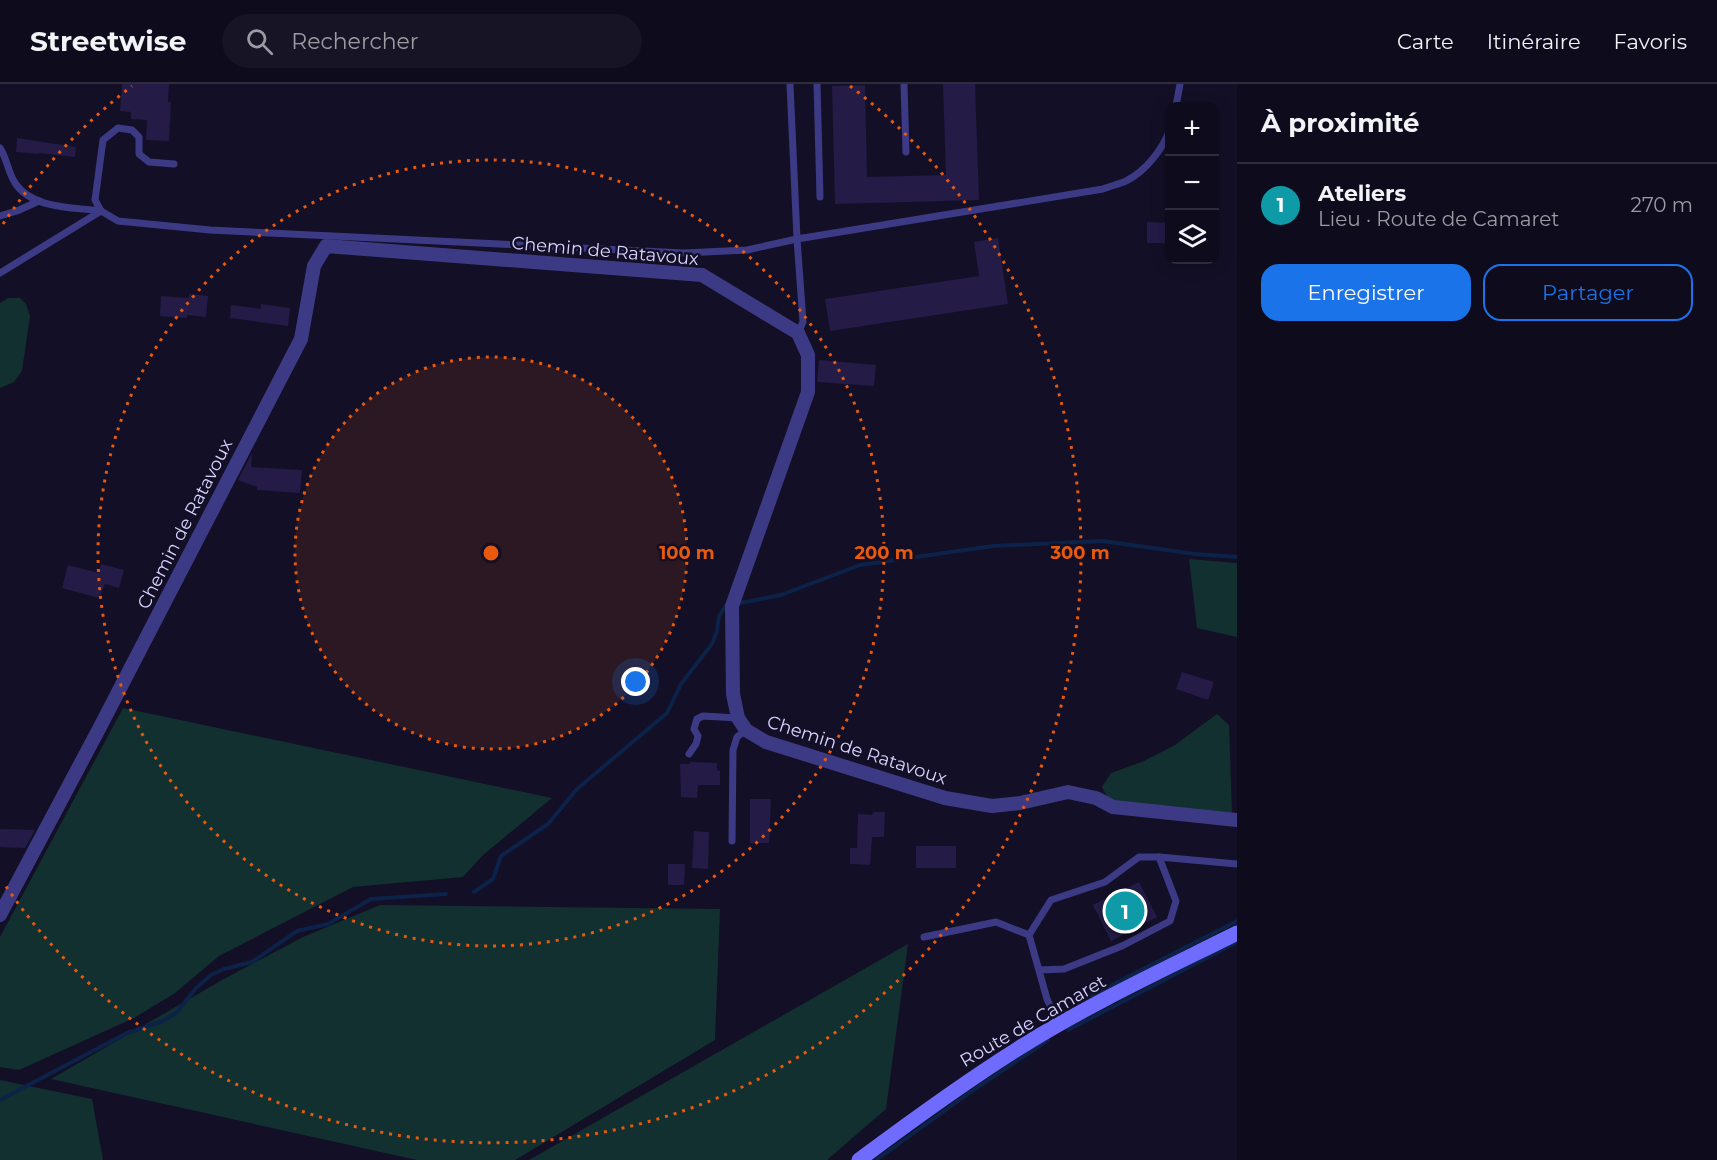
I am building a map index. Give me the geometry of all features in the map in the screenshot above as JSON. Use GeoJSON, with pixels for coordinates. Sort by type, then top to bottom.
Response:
{"type":"FeatureCollection","features":[{"type":"Feature","properties":{"kind":"main road","name":"Route de Camaret"},"geometry":{"type":"LineString","coordinates":[[859,1160],[975,1076],[1059,1025],[1237,933]]}},
{"type":"Feature","properties":{"kind":"street","name":"Chemin de Ratavoux"},"geometry":{"type":"LineString","coordinates":[[0,915],[301,339],[314,266],[326,246],[702,275],[798,333]]}},
{"type":"Feature","properties":{"kind":"street"},"geometry":{"type":"LineString","coordinates":[[742,724],[733,694],[732,606],[808,392],[808,355],[798,333]]}},
{"type":"Feature","properties":{"kind":"street","name":"Chemin de Ratavoux"},"geometry":{"type":"LineString","coordinates":[[742,724],[766,741],[956,800],[992,806],[1020,803],[1068,792],[1096,798],[1113,807],[1237,820]]}},
{"type":"Feature","properties":{"kind":"lane"},"geometry":{"type":"LineString","coordinates":[[790,84],[803,322],[798,333]]}},
{"type":"Feature","properties":{"kind":"lane"},"geometry":{"type":"LineString","coordinates":[[817,84],[820,197]]}},
{"type":"Feature","properties":{"kind":"lane"},"geometry":{"type":"LineString","coordinates":[[904,84],[906,152]]}},
{"type":"Feature","properties":{"kind":"lane"},"geometry":{"type":"LineString","coordinates":[[1177,102],[1180,84]]}},
{"type":"Feature","properties":{"kind":"lane"},"geometry":{"type":"LineString","coordinates":[[101,211],[95,200],[102,140],[118,128],[132,130],[140,137],[139,154],[149,162],[174,164]]}},
{"type":"Feature","properties":{"kind":"lane"},"geometry":{"type":"LineString","coordinates":[[0,148],[15,183],[30,199],[101,211],[118,221],[210,230],[672,252],[747,250],[1103,189],[1128,180],[1148,163],[1165,142]]}},
{"type":"Feature","properties":{"kind":"lane"},"geometry":{"type":"LineString","coordinates":[[0,216],[39,201]]}},
{"type":"Feature","properties":{"kind":"lane"},"geometry":{"type":"LineString","coordinates":[[0,273],[101,211]]}},
{"type":"Feature","properties":{"kind":"lane"},"geometry":{"type":"LineString","coordinates":[[689,754],[698,736],[694,729],[697,719],[703,716],[742,724],[734,750],[732,841]]}},
{"type":"Feature","properties":{"kind":"lane"},"geometry":{"type":"LineString","coordinates":[[1059,1025],[1047,999],[1029,934],[1051,900],[1105,882],[1139,857],[1237,864]]}},
{"type":"Feature","properties":{"kind":"lane"},"geometry":{"type":"LineString","coordinates":[[1040,970],[1064,969],[1122,946],[1170,921],[1176,901],[1159,857]]}},
{"type":"Feature","properties":{"kind":"lane"},"geometry":{"type":"LineString","coordinates":[[924,937],[996,922],[1029,934]]}},
{"type":"Feature","properties":{"kind":"green space"},"geometry":{"type":"Polygon","coordinates":[[[8,298],[20,298],[26,304],[30,316],[22,371],[14,382],[0,388],[0,303],[8,298]]]}},
{"type":"Feature","properties":{"kind":"green space"},"geometry":{"type":"Polygon","coordinates":[[[1189,559],[1237,563],[1237,637],[1197,628],[1189,559]]]}},
{"type":"Feature","properties":{"kind":"green space"},"geometry":{"type":"Polygon","coordinates":[[[123,708],[552,798],[482,856],[463,877],[353,887],[219,956],[175,993],[134,1018],[19,1070],[0,1067],[0,937],[123,708]]]}},
{"type":"Feature","properties":{"kind":"green space"},"geometry":{"type":"Polygon","coordinates":[[[1217,714],[1229,725],[1232,813],[1109,800],[1102,787],[1111,773],[1144,761],[1175,745],[1217,714]]]}},
{"type":"Feature","properties":{"kind":"green space"},"geometry":{"type":"Polygon","coordinates":[[[380,905],[720,909],[715,1040],[515,1160],[417,1160],[51,1079],[222,980],[303,937],[380,905]]]}},
{"type":"Feature","properties":{"kind":"green space"},"geometry":{"type":"Polygon","coordinates":[[[908,944],[886,1109],[827,1160],[529,1160],[908,944]]]}},
{"type":"Feature","properties":{"kind":"green space"},"geometry":{"type":"Polygon","coordinates":[[[0,1080],[92,1099],[103,1160],[0,1160],[0,1080]]]}},
{"type":"Feature","properties":{"kind":"building"},"geometry":{"type":"Polygon","coordinates":[[[122,84],[169,84],[168,102],[171,102],[169,141],[146,140],[147,120],[131,119],[131,112],[120,111],[122,84]]]}},
{"type":"Feature","properties":{"kind":"building"},"geometry":{"type":"Polygon","coordinates":[[[943,84],[975,84],[979,200],[835,204],[832,86],[865,85],[867,177],[946,175],[943,84]]]}},
{"type":"Feature","properties":{"kind":"building"},"geometry":{"type":"Polygon","coordinates":[[[17,138],[76,147],[75,157],[16,152],[17,138]]]}},
{"type":"Feature","properties":{"kind":"building"},"geometry":{"type":"Polygon","coordinates":[[[1147,222],[1165,223],[1165,243],[1147,243],[1147,222]]]}},
{"type":"Feature","properties":{"kind":"building"},"geometry":{"type":"Polygon","coordinates":[[[998,238],[1008,304],[830,331],[825,299],[979,276],[974,242],[998,238]]]}},
{"type":"Feature","properties":{"kind":"building"},"geometry":{"type":"Polygon","coordinates":[[[189,294],[208,296],[206,317],[160,316],[161,296],[189,298],[189,294]]]}},
{"type":"Feature","properties":{"kind":"building"},"geometry":{"type":"Polygon","coordinates":[[[261,304],[290,308],[288,326],[230,318],[231,305],[261,309],[261,304]]]}},
{"type":"Feature","properties":{"kind":"building"},"geometry":{"type":"Polygon","coordinates":[[[819,360],[876,365],[874,386],[817,382],[819,360]]]}},
{"type":"Feature","properties":{"kind":"building"},"geometry":{"type":"Polygon","coordinates":[[[252,453],[251,467],[302,470],[300,493],[257,490],[257,487],[238,480],[252,453]]]}},
{"type":"Feature","properties":{"kind":"building"},"geometry":{"type":"Polygon","coordinates":[[[101,564],[124,570],[119,588],[105,584],[99,598],[62,588],[68,565],[99,573],[101,564]]]}},
{"type":"Feature","properties":{"kind":"building"},"geometry":{"type":"Polygon","coordinates":[[[1182,672],[1214,682],[1208,700],[1176,689],[1182,672]]]}},
{"type":"Feature","properties":{"kind":"building"},"geometry":{"type":"Polygon","coordinates":[[[690,762],[717,763],[717,770],[720,771],[720,785],[698,785],[697,798],[681,797],[680,764],[690,764],[690,762]]]}},
{"type":"Feature","properties":{"kind":"building"},"geometry":{"type":"Polygon","coordinates":[[[750,799],[771,799],[769,843],[750,843],[750,799]]]}},
{"type":"Feature","properties":{"kind":"building"},"geometry":{"type":"Polygon","coordinates":[[[873,812],[885,812],[884,837],[872,837],[870,865],[850,864],[850,848],[857,848],[858,814],[872,815],[873,812]]]}},
{"type":"Feature","properties":{"kind":"building"},"geometry":{"type":"Polygon","coordinates":[[[0,829],[35,830],[25,848],[0,847],[0,829]]]}},
{"type":"Feature","properties":{"kind":"building"},"geometry":{"type":"Polygon","coordinates":[[[694,831],[709,832],[708,869],[692,868],[694,831]]]}},
{"type":"Feature","properties":{"kind":"building"},"geometry":{"type":"Polygon","coordinates":[[[916,846],[956,846],[956,868],[916,868],[916,846]]]}},
{"type":"Feature","properties":{"kind":"building"},"geometry":{"type":"Polygon","coordinates":[[[668,864],[685,864],[684,885],[668,885],[668,864]]]}},
{"type":"Feature","properties":{"kind":"building"},"geometry":{"type":"Polygon","coordinates":[[[1139,882],[1157,917],[1111,941],[1093,905],[1139,882]]]}},
{"type":"Feature","properties":{"kind":"waterway"},"geometry":{"type":"LineString","coordinates":[[740,603],[781,595],[860,565],[993,546],[1103,541],[1195,554],[1237,557]]}},
{"type":"Feature","properties":{"kind":"waterway"},"geometry":{"type":"LineString","coordinates":[[474,892],[493,879],[501,856],[548,824],[577,789],[667,713],[681,684],[712,644],[719,616],[727,604]]}},
{"type":"Feature","properties":{"kind":"waterway"},"geometry":{"type":"LineString","coordinates":[[0,1100],[127,1033],[163,1021],[177,1012],[196,988],[211,975],[252,962],[297,931],[328,924],[371,899],[446,894]]}},
{"type":"Feature","properties":{"kind":"waterway"},"geometry":{"type":"LineString","coordinates":[[1073,1005],[1237,921]]}},
{"type":"Feature","properties":{"kind":"waterway"},"geometry":{"type":"LineString","coordinates":[[1068,1030],[1237,942]]}},
{"type":"Feature","properties":{"kind":"waterway"},"geometry":{"type":"LineString","coordinates":[[876,1160],[1048,1040]]}},
{"type":"Feature","properties":{"kind":"place","name":"Ateliers"},"geometry":{"type":"Point","coordinates":[1125,911]}}]}
